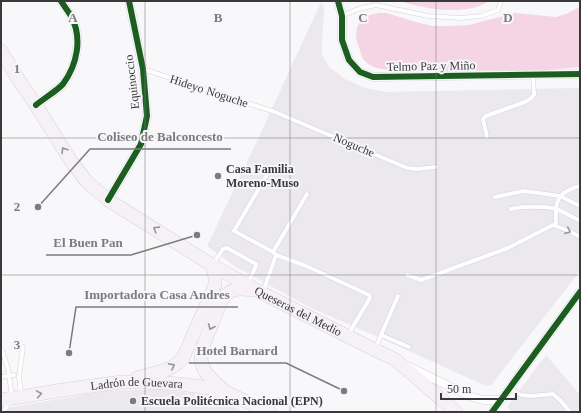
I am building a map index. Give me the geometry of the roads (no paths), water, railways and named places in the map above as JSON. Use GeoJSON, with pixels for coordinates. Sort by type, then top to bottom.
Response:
{"type":"FeatureCollection","features":[{"type":"Feature","properties":{"kind":"main road","name":"Queseras del Medio"},"geometry":{"type":"LineString","coordinates":[[1,50],[69,158],[86,181],[108,200],[212,265],[255,289],[396,360],[456,412]]}},
{"type":"Feature","properties":{"kind":"main road"},"geometry":{"type":"LineString","coordinates":[[1,59],[20,82]]}},
{"type":"Feature","properties":{"kind":"main road"},"geometry":{"type":"LineString","coordinates":[[122,382],[169,368],[181,360],[215,285],[212,265]]}},
{"type":"Feature","properties":{"kind":"main road"},"geometry":{"type":"LineString","coordinates":[[227,393],[204,371],[202,349],[225,295],[233,290],[255,289]]}},
{"type":"Feature","properties":{"kind":"main road","name":"Ladrón de Guevara"},"geometry":{"type":"LineString","coordinates":[[12,398],[122,382],[145,382],[180,384],[209,388],[227,393],[257,409],[270,412]]}},
{"type":"Feature","properties":{"kind":"street"},"geometry":{"type":"LineString","coordinates":[[36,105],[62,85],[72,69],[77,54],[78,40],[75,26],[71,16],[61,1]]}},
{"type":"Feature","properties":{"kind":"street","name":"Equinoccio"},"geometry":{"type":"LineString","coordinates":[[108,200],[141,144],[147,116],[143,69],[129,1]]}},
{"type":"Feature","properties":{"kind":"street","name":"Telmo Paz y Miño"},"geometry":{"type":"LineString","coordinates":[[338,1],[342,16],[342,40],[349,60],[360,72],[372,77],[580,74]]}},
{"type":"Feature","properties":{"kind":"street"},"geometry":{"type":"LineString","coordinates":[[492,412],[580,292]]}},
{"type":"Feature","properties":{"kind":"street"},"geometry":{"type":"LineString","coordinates":[[396,360],[469,396],[483,400],[502,400]]}},
{"type":"Feature","properties":{"kind":"lane"},"geometry":{"type":"LineString","coordinates":[[342,16],[358,9],[376,5],[428,16],[460,18],[481,16],[498,10],[501,1]]}},
{"type":"Feature","properties":{"kind":"lane","name":"Hideyo Noguche"},"geometry":{"type":"LineString","coordinates":[[143,69],[275,112]]}},
{"type":"Feature","properties":{"kind":"lane"},"geometry":{"type":"LineString","coordinates":[[487,137],[483,119],[486,116],[530,99],[534,95],[533,75]]}},
{"type":"Feature","properties":{"kind":"lane","name":"Noguche"},"geometry":{"type":"LineString","coordinates":[[275,112],[407,168],[418,169],[436,167]]}},
{"type":"Feature","properties":{"kind":"lane"},"geometry":{"type":"LineString","coordinates":[[271,168],[234,231],[275,254],[304,265],[369,295],[370,298],[352,328],[349,337]]}},
{"type":"Feature","properties":{"kind":"lane"},"geometry":{"type":"LineString","coordinates":[[556,226],[558,200],[560,196],[566,191],[580,186]]}},
{"type":"Feature","properties":{"kind":"lane"},"geometry":{"type":"LineString","coordinates":[[495,197],[524,191],[560,196],[580,206]]}},
{"type":"Feature","properties":{"kind":"lane"},"geometry":{"type":"LineString","coordinates":[[255,289],[307,194]]}},
{"type":"Feature","properties":{"kind":"lane"},"geometry":{"type":"LineString","coordinates":[[511,209],[538,207],[557,210],[580,221]]}},
{"type":"Feature","properties":{"kind":"lane"},"geometry":{"type":"LineString","coordinates":[[406,275],[421,280],[508,248],[553,225],[580,237]]}},
{"type":"Feature","properties":{"kind":"lane"},"geometry":{"type":"LineString","coordinates":[[212,265],[223,249],[228,248],[254,263],[256,266],[255,289]]}},
{"type":"Feature","properties":{"kind":"lane"},"geometry":{"type":"LineString","coordinates":[[375,350],[398,296]]}},
{"type":"Feature","properties":{"kind":"lane"},"geometry":{"type":"LineString","coordinates":[[381,335],[409,346]]}},
{"type":"Feature","properties":{"kind":"lane"},"geometry":{"type":"LineString","coordinates":[[3,412],[12,398],[19,377],[23,347]]}},
{"type":"Feature","properties":{"kind":"lane"},"geometry":{"type":"LineString","coordinates":[[2,350],[12,375],[12,398]]}},
{"type":"Feature","properties":{"kind":"lane"},"geometry":{"type":"LineString","coordinates":[[1,377],[12,375]]}},
{"type":"Feature","properties":{"kind":"lane"},"geometry":{"type":"LineString","coordinates":[[509,388],[520,395],[531,396],[553,394],[561,400],[570,412]]}},
{"type":"Feature","properties":{"kind":"place","name":"Casa Familia Moreno-Muso"},"geometry":{"type":"Point","coordinates":[218,176]}},
{"type":"Feature","properties":{"kind":"place","name":"Coliseo de Balconcesto"},"geometry":{"type":"Point","coordinates":[38,207]}},
{"type":"Feature","properties":{"kind":"place","name":"El Buen Pan"},"geometry":{"type":"Point","coordinates":[197,235]}},
{"type":"Feature","properties":{"kind":"place","name":"Importadora Casa Andres"},"geometry":{"type":"Point","coordinates":[69,353]}},
{"type":"Feature","properties":{"kind":"place","name":"Hotel Barnard"},"geometry":{"type":"Point","coordinates":[344,391]}},
{"type":"Feature","properties":{"kind":"place","name":"Escuela Politécnica Nacional (EPN)"},"geometry":{"type":"Point","coordinates":[133,401]}}]}
